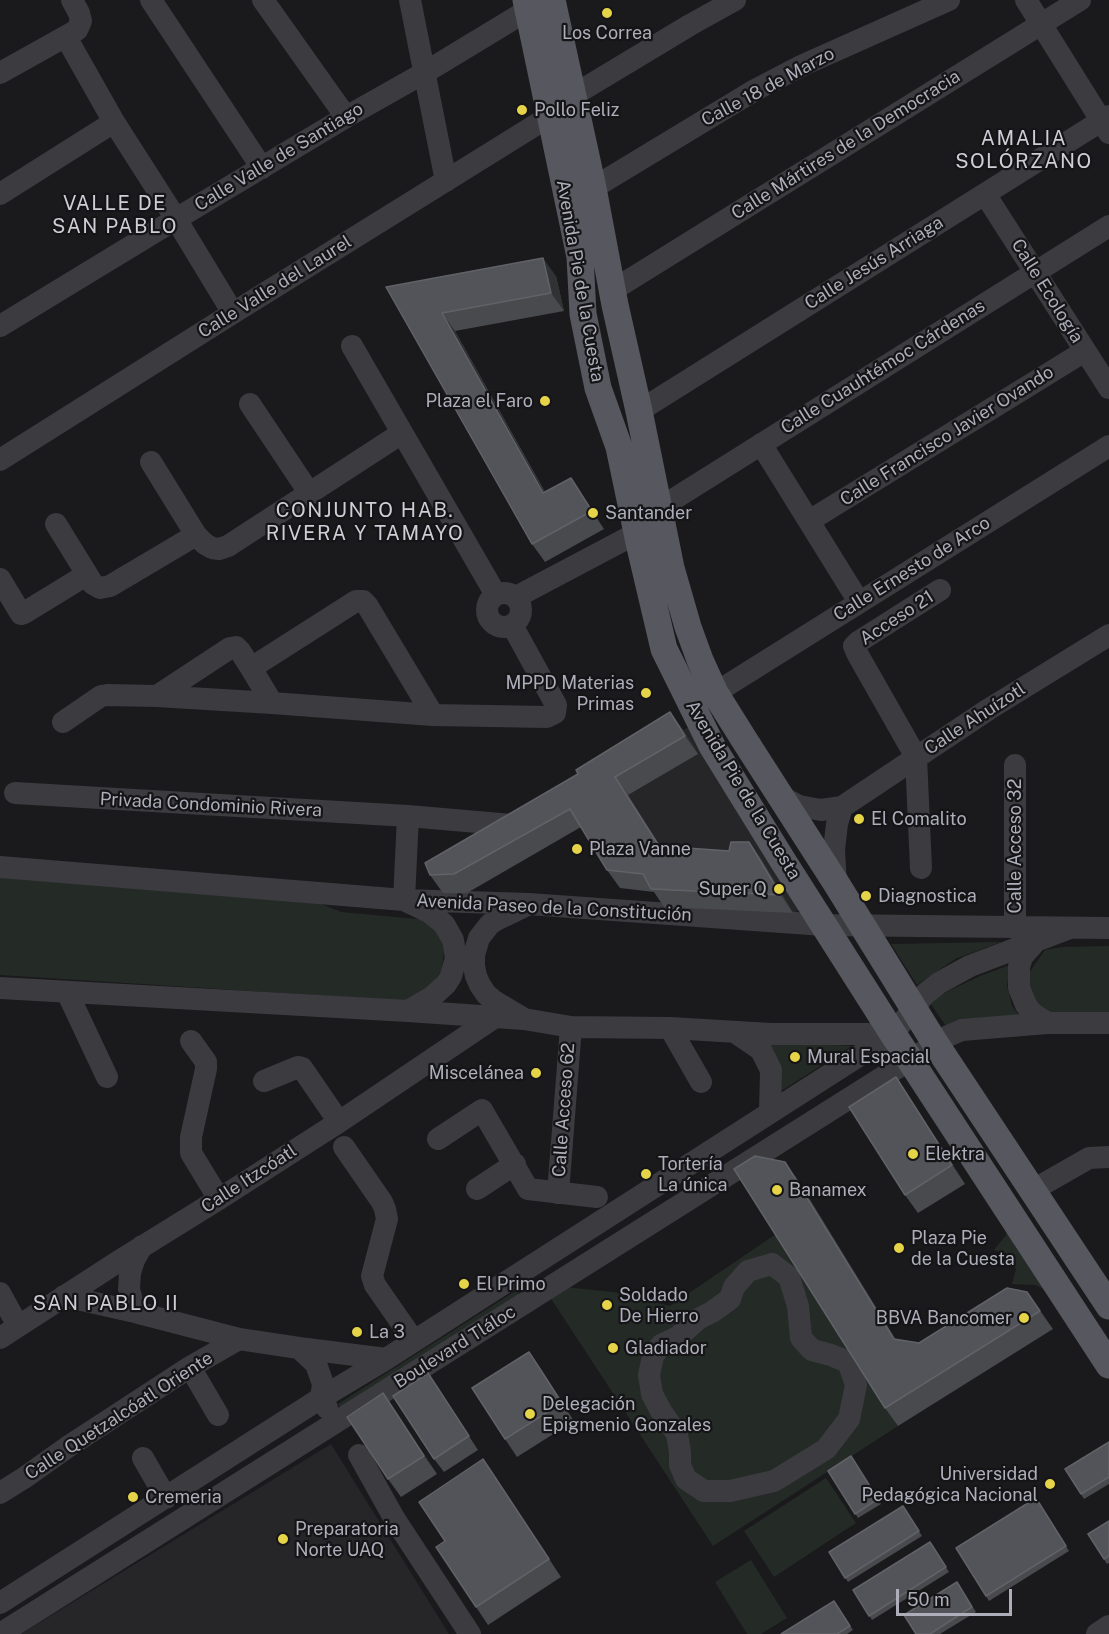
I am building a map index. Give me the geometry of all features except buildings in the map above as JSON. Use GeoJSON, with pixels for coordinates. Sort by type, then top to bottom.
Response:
{"type":"FeatureCollection","features":[{"type":"Feature","properties":{"kind":"main road","name":"Avenida Pie de la Cuesta"},"geometry":{"type":"LineString","coordinates":[[536,3],[572,96],[671,568],[700,660],[715,693],[935,1043],[1109,1306]]}},
{"type":"Feature","properties":{"kind":"main road","name":"Avenida Pie de la Cuesta"},"geometry":{"type":"LineString","coordinates":[[536,3],[550,116],[579,257],[583,314],[598,388],[619,447],[664,649],[712,746],[824,925],[1109,1365]]}},
{"type":"Feature","properties":{"kind":"main road"},"geometry":{"type":"LineString","coordinates":[[894,1034],[935,1043]]}},
{"type":"Feature","properties":{"kind":"street"},"geometry":{"type":"LineString","coordinates":[[72,0],[79,13],[74,29],[114,122],[233,313]]}},
{"type":"Feature","properties":{"kind":"street"},"geometry":{"type":"LineString","coordinates":[[151,0],[262,168]]}},
{"type":"Feature","properties":{"kind":"street"},"geometry":{"type":"LineString","coordinates":[[263,0],[346,117]]}},
{"type":"Feature","properties":{"kind":"street"},"geometry":{"type":"LineString","coordinates":[[410,0],[446,181]]}},
{"type":"Feature","properties":{"kind":"street"},"geometry":{"type":"LineString","coordinates":[[572,96],[735,0]]}},
{"type":"Feature","properties":{"kind":"street","name":"Calle 18 de Marzo"},"geometry":{"type":"LineString","coordinates":[[593,188],[755,90],[801,66],[949,0]]}},
{"type":"Feature","properties":{"kind":"street"},"geometry":{"type":"LineString","coordinates":[[1026,0],[1106,123]]}},
{"type":"Feature","properties":{"kind":"street","name":"Calle Mártires de la Democracia"},"geometry":{"type":"LineString","coordinates":[[612,290],[1080,0]]}},
{"type":"Feature","properties":{"kind":"street","name":"Calle Valle de Santiago"},"geometry":{"type":"LineString","coordinates":[[0,326],[346,117],[424,73],[536,3]]}},
{"type":"Feature","properties":{"kind":"street"},"geometry":{"type":"LineString","coordinates":[[0,73],[74,29]]}},
{"type":"Feature","properties":{"kind":"street","name":"Calle Valle del Laurel"},"geometry":{"type":"LineString","coordinates":[[2,456],[550,116]]}},
{"type":"Feature","properties":{"kind":"street"},"geometry":{"type":"LineString","coordinates":[[0,194],[114,122]]}},
{"type":"Feature","properties":{"kind":"street","name":"Calle Jesús Arriaga"},"geometry":{"type":"LineString","coordinates":[[639,411],[985,194],[1106,123]]}},
{"type":"Feature","properties":{"kind":"street","name":"Calle Ecología"},"geometry":{"type":"LineString","coordinates":[[985,194],[1109,388]]}},
{"type":"Feature","properties":{"kind":"street","name":"Calle Cuauhtémoc Cárdenas"},"geometry":{"type":"LineString","coordinates":[[658,509],[1109,226]]}},
{"type":"Feature","properties":{"kind":"street"},"geometry":{"type":"LineString","coordinates":[[63,722],[101,696],[157,696],[434,715],[547,717],[555,713],[556,705],[511,607],[402,433],[352,346]]}},
{"type":"Feature","properties":{"kind":"street","name":"Calle Francisco Javier Ovando"},"geometry":{"type":"LineString","coordinates":[[809,521],[1085,351]]}},
{"type":"Feature","properties":{"kind":"street"},"geometry":{"type":"LineString","coordinates":[[250,404],[310,494]]}},
{"type":"Feature","properties":{"kind":"street"},"geometry":{"type":"LineString","coordinates":[[151,462],[196,535],[212,548],[228,546],[402,433]]}},
{"type":"Feature","properties":{"kind":"street"},"geometry":{"type":"LineString","coordinates":[[761,444],[859,602]]}},
{"type":"Feature","properties":{"kind":"street","name":"Calle Ernesto de Arco"},"geometry":{"type":"LineString","coordinates":[[715,693],[1109,446]]}},
{"type":"Feature","properties":{"kind":"street"},"geometry":{"type":"LineString","coordinates":[[56,524],[86,575],[96,587],[105,588],[196,535]]}},
{"type":"Feature","properties":{"kind":"street"},"geometry":{"type":"LineString","coordinates":[[511,607],[638,540]]}},
{"type":"Feature","properties":{"kind":"street"},"geometry":{"type":"LineString","coordinates":[[0,579],[21,614],[24,614],[86,575]]}},
{"type":"Feature","properties":{"kind":"street","name":"Acceso 21"},"geometry":{"type":"LineString","coordinates":[[916,757],[854,646],[940,590]]}},
{"type":"Feature","properties":{"kind":"street"},"geometry":{"type":"LineString","coordinates":[[251,668],[356,601],[363,601],[434,715]]}},
{"type":"Feature","properties":{"kind":"street","name":"Calle Ahuízotl"},"geometry":{"type":"LineString","coordinates":[[842,807],[989,709],[1109,635]]}},
{"type":"Feature","properties":{"kind":"street"},"geometry":{"type":"LineString","coordinates":[[157,696],[230,648],[236,647],[272,703]]}},
{"type":"Feature","properties":{"kind":"street"},"geometry":{"type":"LineString","coordinates":[[916,757],[921,868]]}},
{"type":"Feature","properties":{"kind":"street","name":"Calle Acceso 32"},"geometry":{"type":"LineString","coordinates":[[1015,765],[1016,928]]}},
{"type":"Feature","properties":{"kind":"street","name":"Privada Condominio Rivera"},"geometry":{"type":"LineString","coordinates":[[15,793],[408,816],[512,825]]}},
{"type":"Feature","properties":{"kind":"street"},"geometry":{"type":"LineString","coordinates":[[778,795],[799,806],[821,810],[842,807],[834,849],[836,883]]}},
{"type":"Feature","properties":{"kind":"street"},"geometry":{"type":"LineString","coordinates":[[408,816],[404,900],[429,912],[444,924],[453,940],[456,958],[447,984],[432,997],[408,1011]]}},
{"type":"Feature","properties":{"kind":"street","name":"Avenida Paseo de la Constitución"},"geometry":{"type":"LineString","coordinates":[[0,867],[404,900],[529,904],[824,925],[1109,928]]}},
{"type":"Feature","properties":{"kind":"street"},"geometry":{"type":"LineString","coordinates":[[524,1019],[486,994],[476,976],[474,955],[479,938],[490,924],[529,904]]}},
{"type":"Feature","properties":{"kind":"street"},"geometry":{"type":"LineString","coordinates":[[0,988],[408,1011],[524,1019],[571,1027],[670,1028],[771,1034],[894,1034],[925,994],[939,983],[970,966],[1070,928]]}},
{"type":"Feature","properties":{"kind":"street"},"geometry":{"type":"LineString","coordinates":[[1035,941],[1022,957],[1018,988],[1026,1005],[1039,1019],[1047,1023]]}},
{"type":"Feature","properties":{"kind":"street"},"geometry":{"type":"LineString","coordinates":[[67,993],[106,1077]]}},
{"type":"Feature","properties":{"kind":"street","name":"Calle Itzcóatl"},"geometry":{"type":"LineString","coordinates":[[9,1332],[339,1122],[495,1017]]}},
{"type":"Feature","properties":{"kind":"street"},"geometry":{"type":"LineString","coordinates":[[935,1043],[962,1030],[1047,1023],[1109,1023]]}},
{"type":"Feature","properties":{"kind":"street","name":"Calle Acceso 62"},"geometry":{"type":"LineString","coordinates":[[558,1193],[571,1027]]}},
{"type":"Feature","properties":{"kind":"street"},"geometry":{"type":"LineString","coordinates":[[670,1028],[701,1082]]}},
{"type":"Feature","properties":{"kind":"street"},"geometry":{"type":"LineString","coordinates":[[735,1032],[761,1050],[771,1070],[771,1112]]}},
{"type":"Feature","properties":{"kind":"street","name":"Boulevard Tláloc"},"geometry":{"type":"LineString","coordinates":[[0,1603],[894,1034]]}},
{"type":"Feature","properties":{"kind":"street"},"geometry":{"type":"LineString","coordinates":[[191,1041],[206,1062],[191,1137],[191,1153],[219,1199]]}},
{"type":"Feature","properties":{"kind":"street","name":"Boulevard Tláloc"},"geometry":{"type":"LineString","coordinates":[[0,1634],[935,1043]]}},
{"type":"Feature","properties":{"kind":"street"},"geometry":{"type":"LineString","coordinates":[[264,1081],[298,1067],[302,1068],[339,1122]]}},
{"type":"Feature","properties":{"kind":"street"},"geometry":{"type":"LineString","coordinates":[[438,1139],[482,1110],[528,1189],[597,1197]]}},
{"type":"Feature","properties":{"kind":"street"},"geometry":{"type":"LineString","coordinates":[[344,1147],[385,1209],[387,1219],[372,1276],[375,1285],[414,1341]]}},
{"type":"Feature","properties":{"kind":"street"},"geometry":{"type":"LineString","coordinates":[[1033,1190],[1089,1158],[1109,1156]]}},
{"type":"Feature","properties":{"kind":"street"},"geometry":{"type":"LineString","coordinates":[[477,1189],[515,1164]]}},
{"type":"Feature","properties":{"kind":"street"},"geometry":{"type":"LineString","coordinates":[[135,1312],[129,1288],[130,1273],[142,1246]]}},
{"type":"Feature","properties":{"kind":"street"},"geometry":{"type":"LineString","coordinates":[[772,1264],[789,1277],[798,1306],[801,1338],[812,1350],[848,1362],[856,1384],[849,1419],[826,1449],[774,1480],[730,1491],[704,1491],[686,1479],[680,1465],[677,1434],[652,1394],[650,1375],[653,1356],[661,1345],[678,1337],[698,1319],[730,1299],[734,1287],[748,1271],[772,1264]]}},
{"type":"Feature","properties":{"kind":"street"},"geometry":{"type":"LineString","coordinates":[[0,1293],[9,1332]]}},
{"type":"Feature","properties":{"kind":"street"},"geometry":{"type":"LineString","coordinates":[[64,1296],[239,1339],[386,1359]]}},
{"type":"Feature","properties":{"kind":"street","name":"Calle Quetzalcóatl Oriente"},"geometry":{"type":"LineString","coordinates":[[0,1493],[189,1367],[239,1339]]}},
{"type":"Feature","properties":{"kind":"street"},"geometry":{"type":"LineString","coordinates":[[299,1348],[316,1364],[323,1384],[321,1398],[336,1422]]}},
{"type":"Feature","properties":{"kind":"street"},"geometry":{"type":"LineString","coordinates":[[189,1367],[218,1415]]}},
{"type":"Feature","properties":{"kind":"street"},"geometry":{"type":"LineString","coordinates":[[359,1455],[394,1518],[470,1634]]}},
{"type":"Feature","properties":{"kind":"street"},"geometry":{"type":"LineString","coordinates":[[143,1458],[166,1498]]}},
{"type":"Feature","properties":{"kind":"street"},"geometry":{"type":"LineString","coordinates":[[1097,1634],[1109,1626]]}},
{"type":"Feature","properties":{"kind":"shaded area"},"geometry":{"type":"Polygon","coordinates":[[[695,723],[808,906],[793,913],[664,907],[589,788],[695,723]]]}},
{"type":"Feature","properties":{"kind":"shaded area"},"geometry":{"type":"Polygon","coordinates":[[[0,876],[301,896],[341,912],[428,920],[439,934],[444,950],[442,969],[429,990],[409,1001],[0,975],[0,876]]]}},
{"type":"Feature","properties":{"kind":"shaded area"},"geometry":{"type":"Polygon","coordinates":[[[1001,942],[955,959],[917,985],[891,944],[1001,942]]]}},
{"type":"Feature","properties":{"kind":"shaded area"},"geometry":{"type":"Polygon","coordinates":[[[1109,946],[1109,1016],[1052,1016],[1035,1004],[1026,977],[1045,950],[1062,947],[1109,946]]]}},
{"type":"Feature","properties":{"kind":"shaded area"},"geometry":{"type":"Polygon","coordinates":[[[1010,965],[1007,986],[1012,1006],[1020,1017],[946,1026],[930,1003],[940,995],[980,976],[1010,965]]]}},
{"type":"Feature","properties":{"kind":"shaded area"},"geometry":{"type":"Polygon","coordinates":[[[765,1041],[852,1046],[781,1091],[765,1041]]]}},
{"type":"Feature","properties":{"kind":"shaded area"},"geometry":{"type":"Polygon","coordinates":[[[1008,1211],[1065,1299],[1035,1285],[1012,1284],[1016,1269],[1008,1255],[994,1250],[1006,1235],[1008,1211]]]}},
{"type":"Feature","properties":{"kind":"shaded area"},"geometry":{"type":"Polygon","coordinates":[[[776,1234],[898,1426],[713,1546],[546,1291],[554,1286],[614,1292],[670,1306],[776,1234]]]}},
{"type":"Feature","properties":{"kind":"shaded area"},"geometry":{"type":"Polygon","coordinates":[[[517,1290],[520,1295],[341,1410],[338,1404],[517,1290]]]}},
{"type":"Feature","properties":{"kind":"shaded area","name":"Preparatoria Norte UAQ"},"geometry":{"type":"Polygon","coordinates":[[[331,1444],[449,1634],[21,1634],[331,1444]]]}},
{"type":"Feature","properties":{"kind":"shaded area"},"geometry":{"type":"Polygon","coordinates":[[[826,1478],[856,1523],[774,1577],[744,1531],[826,1478]]]}},
{"type":"Feature","properties":{"kind":"shaded area"},"geometry":{"type":"Polygon","coordinates":[[[751,1560],[787,1618],[761,1634],[747,1634],[715,1582],[751,1560]]]}},
{"type":"Feature","properties":{"kind":"place","name":"Los Correa"},"geometry":{"type":"Point","coordinates":[607,13]}},
{"type":"Feature","properties":{"kind":"place","name":"Pollo Feliz"},"geometry":{"type":"Point","coordinates":[522,110]}},
{"type":"Feature","properties":{"kind":"place","name":"Plaza el Faro"},"geometry":{"type":"Point","coordinates":[545,401]}},
{"type":"Feature","properties":{"kind":"place","name":"Santander"},"geometry":{"type":"Point","coordinates":[593,513]}},
{"type":"Feature","properties":{"kind":"place","name":"MPPD Materias Primas"},"geometry":{"type":"Point","coordinates":[646,693]}},
{"type":"Feature","properties":{"kind":"place","name":"El Comalito"},"geometry":{"type":"Point","coordinates":[859,819]}},
{"type":"Feature","properties":{"kind":"place","name":"Plaza Vanne"},"geometry":{"type":"Point","coordinates":[577,849]}},
{"type":"Feature","properties":{"kind":"place","name":"Super Q"},"geometry":{"type":"Point","coordinates":[779,889]}},
{"type":"Feature","properties":{"kind":"place","name":"Diagnostica"},"geometry":{"type":"Point","coordinates":[866,896]}},
{"type":"Feature","properties":{"kind":"place","name":"Mural Espacial"},"geometry":{"type":"Point","coordinates":[795,1057]}},
{"type":"Feature","properties":{"kind":"place","name":"Miscelánea"},"geometry":{"type":"Point","coordinates":[536,1073]}},
{"type":"Feature","properties":{"kind":"place","name":"Elektra"},"geometry":{"type":"Point","coordinates":[913,1154]}},
{"type":"Feature","properties":{"kind":"place","name":"Tortería La única"},"geometry":{"type":"Point","coordinates":[646,1174]}},
{"type":"Feature","properties":{"kind":"place","name":"Banamex"},"geometry":{"type":"Point","coordinates":[777,1190]}},
{"type":"Feature","properties":{"kind":"place","name":"Plaza Pie de la Cuesta"},"geometry":{"type":"Point","coordinates":[899,1248]}},
{"type":"Feature","properties":{"kind":"place","name":"El Primo"},"geometry":{"type":"Point","coordinates":[464,1284]}},
{"type":"Feature","properties":{"kind":"place","name":"Soldado De Hierro"},"geometry":{"type":"Point","coordinates":[607,1305]}},
{"type":"Feature","properties":{"kind":"place","name":"BBVA Bancomer"},"geometry":{"type":"Point","coordinates":[1024,1318]}},
{"type":"Feature","properties":{"kind":"place","name":"La 3"},"geometry":{"type":"Point","coordinates":[357,1332]}},
{"type":"Feature","properties":{"kind":"place","name":"Gladiador"},"geometry":{"type":"Point","coordinates":[613,1348]}},
{"type":"Feature","properties":{"kind":"place","name":"Delegación Epigmenio Gonzales"},"geometry":{"type":"Point","coordinates":[530,1414]}},
{"type":"Feature","properties":{"kind":"place","name":"Universidad Pedagógica Nacional"},"geometry":{"type":"Point","coordinates":[1050,1484]}},
{"type":"Feature","properties":{"kind":"place","name":"Cremeria"},"geometry":{"type":"Point","coordinates":[133,1497]}},
{"type":"Feature","properties":{"kind":"place","name":"Preparatoria Norte UAQ"},"geometry":{"type":"Point","coordinates":[283,1539]}},
{"type":"Feature","properties":{"kind":"district","name":"AMALIA SOLÓRZANO"},"geometry":{"type":"Point","coordinates":[1024,150]}},
{"type":"Feature","properties":{"kind":"district","name":"VALLE DE SAN PABLO"},"geometry":{"type":"Point","coordinates":[115,216]}},
{"type":"Feature","properties":{"kind":"district","name":"CONJUNTO HAB. RIVERA Y TAMAYO"},"geometry":{"type":"Point","coordinates":[365,522]}},
{"type":"Feature","properties":{"kind":"district","name":"SAN PABLO II"},"geometry":{"type":"Point","coordinates":[106,1304]}}]}
